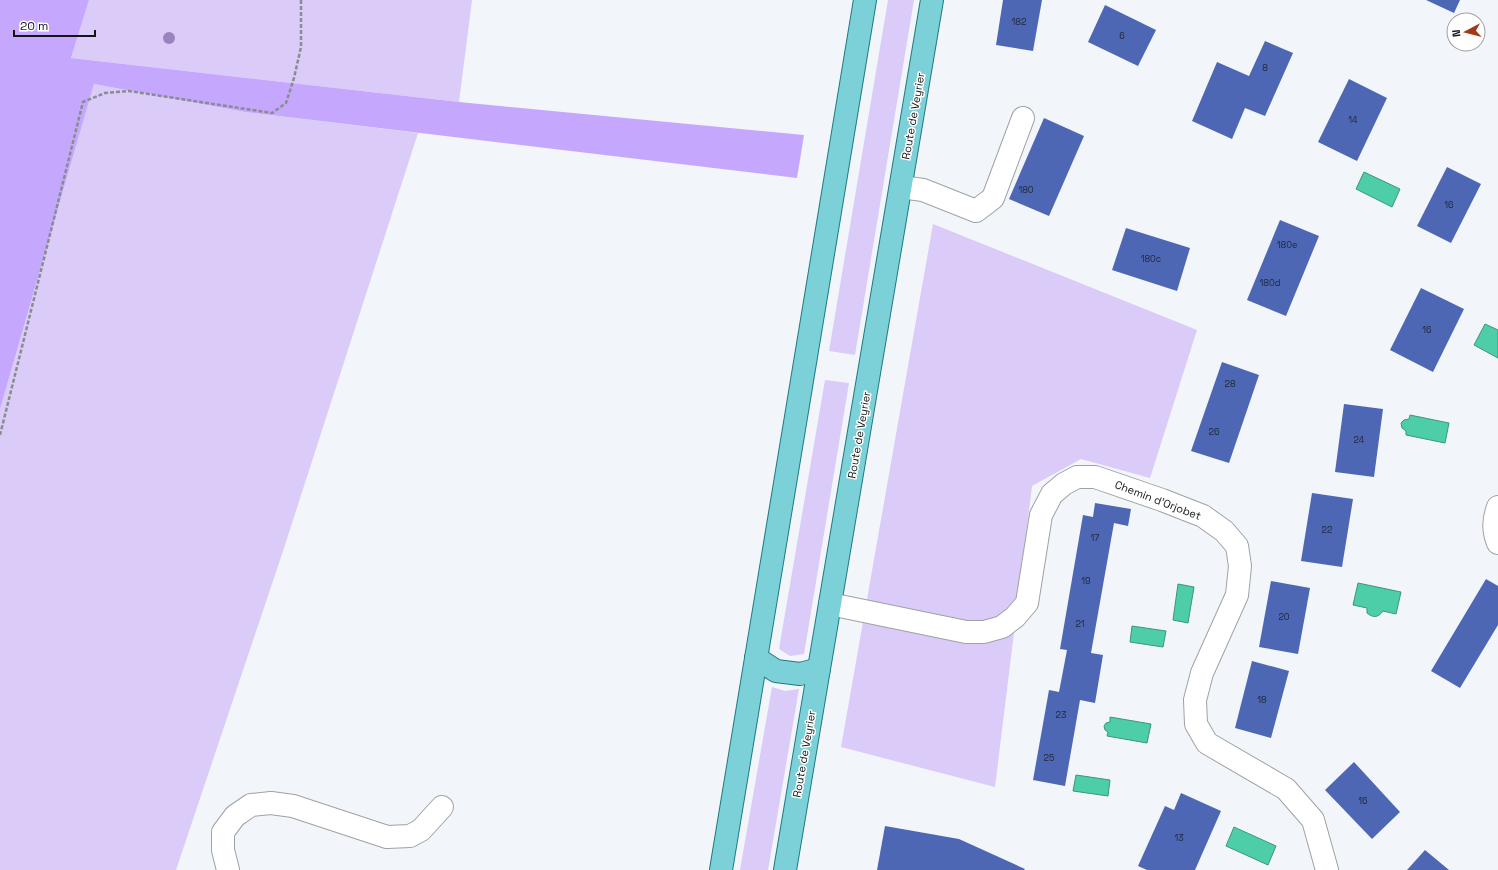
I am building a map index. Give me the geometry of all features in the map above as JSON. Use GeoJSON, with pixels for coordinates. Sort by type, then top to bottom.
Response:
{"type":"FeatureCollection","features":[{"type":"Feature","properties":{"kind":"main road"},"geometry":{"type":"LineString","coordinates":[[720,870],[865,0]]}},
{"type":"Feature","properties":{"kind":"main road","name":"Route de Veyrier"},"geometry":{"type":"LineString","coordinates":[[785,870],[932,0]]}},
{"type":"Feature","properties":{"kind":"main road"},"geometry":{"type":"LineString","coordinates":[[756,658],[776,671],[800,674],[819,669]]}},
{"type":"Feature","properties":{"kind":"street"},"geometry":{"type":"LineString","coordinates":[[901,186],[923,190],[976,211],[993,198],[1023,118]]}},
{"type":"Feature","properties":{"kind":"street","name":"Chemin d'Orjobet"},"geometry":{"type":"LineString","coordinates":[[830,604],[966,632],[984,632],[1002,627],[1015,617],[1027,602],[1041,515],[1052,494],[1064,484],[1077,477],[1094,477],[1162,500],[1203,516],[1224,531],[1237,546],[1240,566],[1237,595],[1202,673],[1195,700],[1196,724],[1208,743],[1286,789],[1314,820],[1327,870]]}},
{"type":"Feature","properties":{"kind":"street"},"geometry":{"type":"LineString","coordinates":[[1498,507],[1494,519],[1494,532],[1498,543]]}},
{"type":"Feature","properties":{"kind":"street"},"geometry":{"type":"LineString","coordinates":[[228,870],[223,850],[223,832],[235,816],[251,805],[271,803],[293,806],[387,837],[410,836],[421,830],[442,807]]}},
{"type":"Feature","properties":{"kind":"path"},"geometry":{"type":"LineString","coordinates":[[0,435],[83,102],[105,93],[129,91],[272,113],[286,103],[294,78],[301,47],[301,0]]}},
{"type":"Feature","properties":{"kind":"shaded area"},"geometry":{"type":"Polygon","coordinates":[[[0,0],[89,0],[71,58],[459,102],[804,135],[797,178],[245,112],[94,84],[0,409],[0,0]]]}},
{"type":"Feature","properties":{"kind":"shaded area"},"geometry":{"type":"Polygon","coordinates":[[[89,0],[472,0],[459,102],[71,58],[89,0]]]}},
{"type":"Feature","properties":{"kind":"shaded area"},"geometry":{"type":"Polygon","coordinates":[[[888,0],[914,0],[855,355],[829,351],[888,0]]]}},
{"type":"Feature","properties":{"kind":"shaded area"},"geometry":{"type":"Polygon","coordinates":[[[94,84],[245,112],[418,133],[284,548],[176,870],[0,870],[0,409],[94,84]]]}},
{"type":"Feature","properties":{"kind":"shaded area"},"geometry":{"type":"Polygon","coordinates":[[[1364,172],[1400,189],[1392,207],[1356,189],[1364,172]]]}},
{"type":"Feature","properties":{"kind":"shaded area"},"geometry":{"type":"Polygon","coordinates":[[[933,224],[1197,330],[1150,478],[1081,459],[1032,486],[995,787],[841,747],[933,224]]]}},
{"type":"Feature","properties":{"kind":"shaded area"},"geometry":{"type":"Polygon","coordinates":[[[1485,324],[1498,330],[1498,358],[1474,345],[1485,324]]]}},
{"type":"Feature","properties":{"kind":"shaded area"},"geometry":{"type":"Polygon","coordinates":[[[825,380],[849,383],[804,654],[790,656],[779,649],[825,380]]]}},
{"type":"Feature","properties":{"kind":"shaded area"},"geometry":{"type":"Polygon","coordinates":[[[1410,415],[1449,423],[1445,443],[1406,435],[1406,431],[1402,428],[1401,423],[1404,420],[1409,419],[1410,415]]]}},
{"type":"Feature","properties":{"kind":"shaded area"},"geometry":{"type":"Polygon","coordinates":[[[1358,583],[1401,592],[1396,614],[1383,611],[1377,616],[1371,616],[1367,613],[1367,608],[1353,605],[1358,583]]]}},
{"type":"Feature","properties":{"kind":"shaded area"},"geometry":{"type":"Polygon","coordinates":[[[1178,584],[1194,587],[1188,623],[1173,620],[1178,584]]]}},
{"type":"Feature","properties":{"kind":"shaded area"},"geometry":{"type":"Polygon","coordinates":[[[1132,626],[1166,631],[1163,647],[1130,642],[1132,626]]]}},
{"type":"Feature","properties":{"kind":"shaded area"},"geometry":{"type":"Polygon","coordinates":[[[772,687],[785,691],[799,689],[768,870],[740,870],[772,687]]]}},
{"type":"Feature","properties":{"kind":"shaded area"},"geometry":{"type":"Polygon","coordinates":[[[1110,717],[1151,724],[1147,743],[1107,736],[1108,732],[1105,730],[1104,726],[1106,723],[1110,722],[1110,717]]]}},
{"type":"Feature","properties":{"kind":"shaded area"},"geometry":{"type":"Polygon","coordinates":[[[1076,775],[1110,780],[1108,796],[1073,791],[1076,775]]]}},
{"type":"Feature","properties":{"kind":"shaded area"},"geometry":{"type":"Polygon","coordinates":[[[1234,827],[1276,846],[1268,865],[1226,846],[1234,827]]]}},
{"type":"Feature","properties":{"kind":"building"},"geometry":{"type":"Polygon","coordinates":[[[1003,0],[1042,0],[1033,51],[996,45],[1003,0]]]}},
{"type":"Feature","properties":{"kind":"building"},"geometry":{"type":"Polygon","coordinates":[[[1426,0],[1460,0],[1454,12],[1426,0]]]}},
{"type":"Feature","properties":{"kind":"building"},"geometry":{"type":"Polygon","coordinates":[[[1105,5],[1156,30],[1138,66],[1088,42],[1105,5]]]}},
{"type":"Feature","properties":{"kind":"building"},"geometry":{"type":"Polygon","coordinates":[[[1265,41],[1293,53],[1265,116],[1245,108],[1232,139],[1192,121],[1217,62],[1249,76],[1265,41]]]}},
{"type":"Feature","properties":{"kind":"building"},"geometry":{"type":"Polygon","coordinates":[[[1349,79],[1387,98],[1357,161],[1318,142],[1349,79]]]}},
{"type":"Feature","properties":{"kind":"building"},"geometry":{"type":"Polygon","coordinates":[[[1044,118],[1084,136],[1049,216],[1009,199],[1044,118]]]}},
{"type":"Feature","properties":{"kind":"building"},"geometry":{"type":"Polygon","coordinates":[[[1447,167],[1481,184],[1451,243],[1417,226],[1447,167]]]}},
{"type":"Feature","properties":{"kind":"building"},"geometry":{"type":"Polygon","coordinates":[[[1280,220],[1319,236],[1286,316],[1247,300],[1280,220]]]}},
{"type":"Feature","properties":{"kind":"building"},"geometry":{"type":"Polygon","coordinates":[[[1126,228],[1190,248],[1177,291],[1112,270],[1126,228]]]}},
{"type":"Feature","properties":{"kind":"building"},"geometry":{"type":"Polygon","coordinates":[[[1421,288],[1464,309],[1433,372],[1390,350],[1421,288]]]}},
{"type":"Feature","properties":{"kind":"building"},"geometry":{"type":"Polygon","coordinates":[[[1222,362],[1259,375],[1229,463],[1191,451],[1222,362]]]}},
{"type":"Feature","properties":{"kind":"building"},"geometry":{"type":"Polygon","coordinates":[[[1344,404],[1383,409],[1374,477],[1335,472],[1344,404]]]}},
{"type":"Feature","properties":{"kind":"building"},"geometry":{"type":"Polygon","coordinates":[[[1312,493],[1353,499],[1342,567],[1301,561],[1312,493]]]}},
{"type":"Feature","properties":{"kind":"building"},"geometry":{"type":"Polygon","coordinates":[[[1095,503],[1131,509],[1128,526],[1114,523],[1091,653],[1103,655],[1095,703],[1080,700],[1065,786],[1033,780],[1049,690],[1059,692],[1067,650],[1060,649],[1083,515],[1093,517],[1095,503]]]}},
{"type":"Feature","properties":{"kind":"building"},"geometry":{"type":"Polygon","coordinates":[[[1486,579],[1498,586],[1498,625],[1460,688],[1431,671],[1486,579]]]}},
{"type":"Feature","properties":{"kind":"building"},"geometry":{"type":"Polygon","coordinates":[[[1271,581],[1310,588],[1298,654],[1259,647],[1271,581]]]}},
{"type":"Feature","properties":{"kind":"building"},"geometry":{"type":"Polygon","coordinates":[[[1252,661],[1289,671],[1271,738],[1235,728],[1252,661]]]}},
{"type":"Feature","properties":{"kind":"building"},"geometry":{"type":"Polygon","coordinates":[[[1354,762],[1400,812],[1372,839],[1325,790],[1354,762]]]}},
{"type":"Feature","properties":{"kind":"building"},"geometry":{"type":"Polygon","coordinates":[[[1181,793],[1221,811],[1195,870],[1147,870],[1138,866],[1165,806],[1174,810],[1181,793]]]}},
{"type":"Feature","properties":{"kind":"building"},"geometry":{"type":"Polygon","coordinates":[[[885,826],[959,839],[1025,869],[877,870],[885,826]]]}},
{"type":"Feature","properties":{"kind":"building"},"geometry":{"type":"Polygon","coordinates":[[[1425,850],[1449,870],[1407,870],[1425,850]]]}}]}
